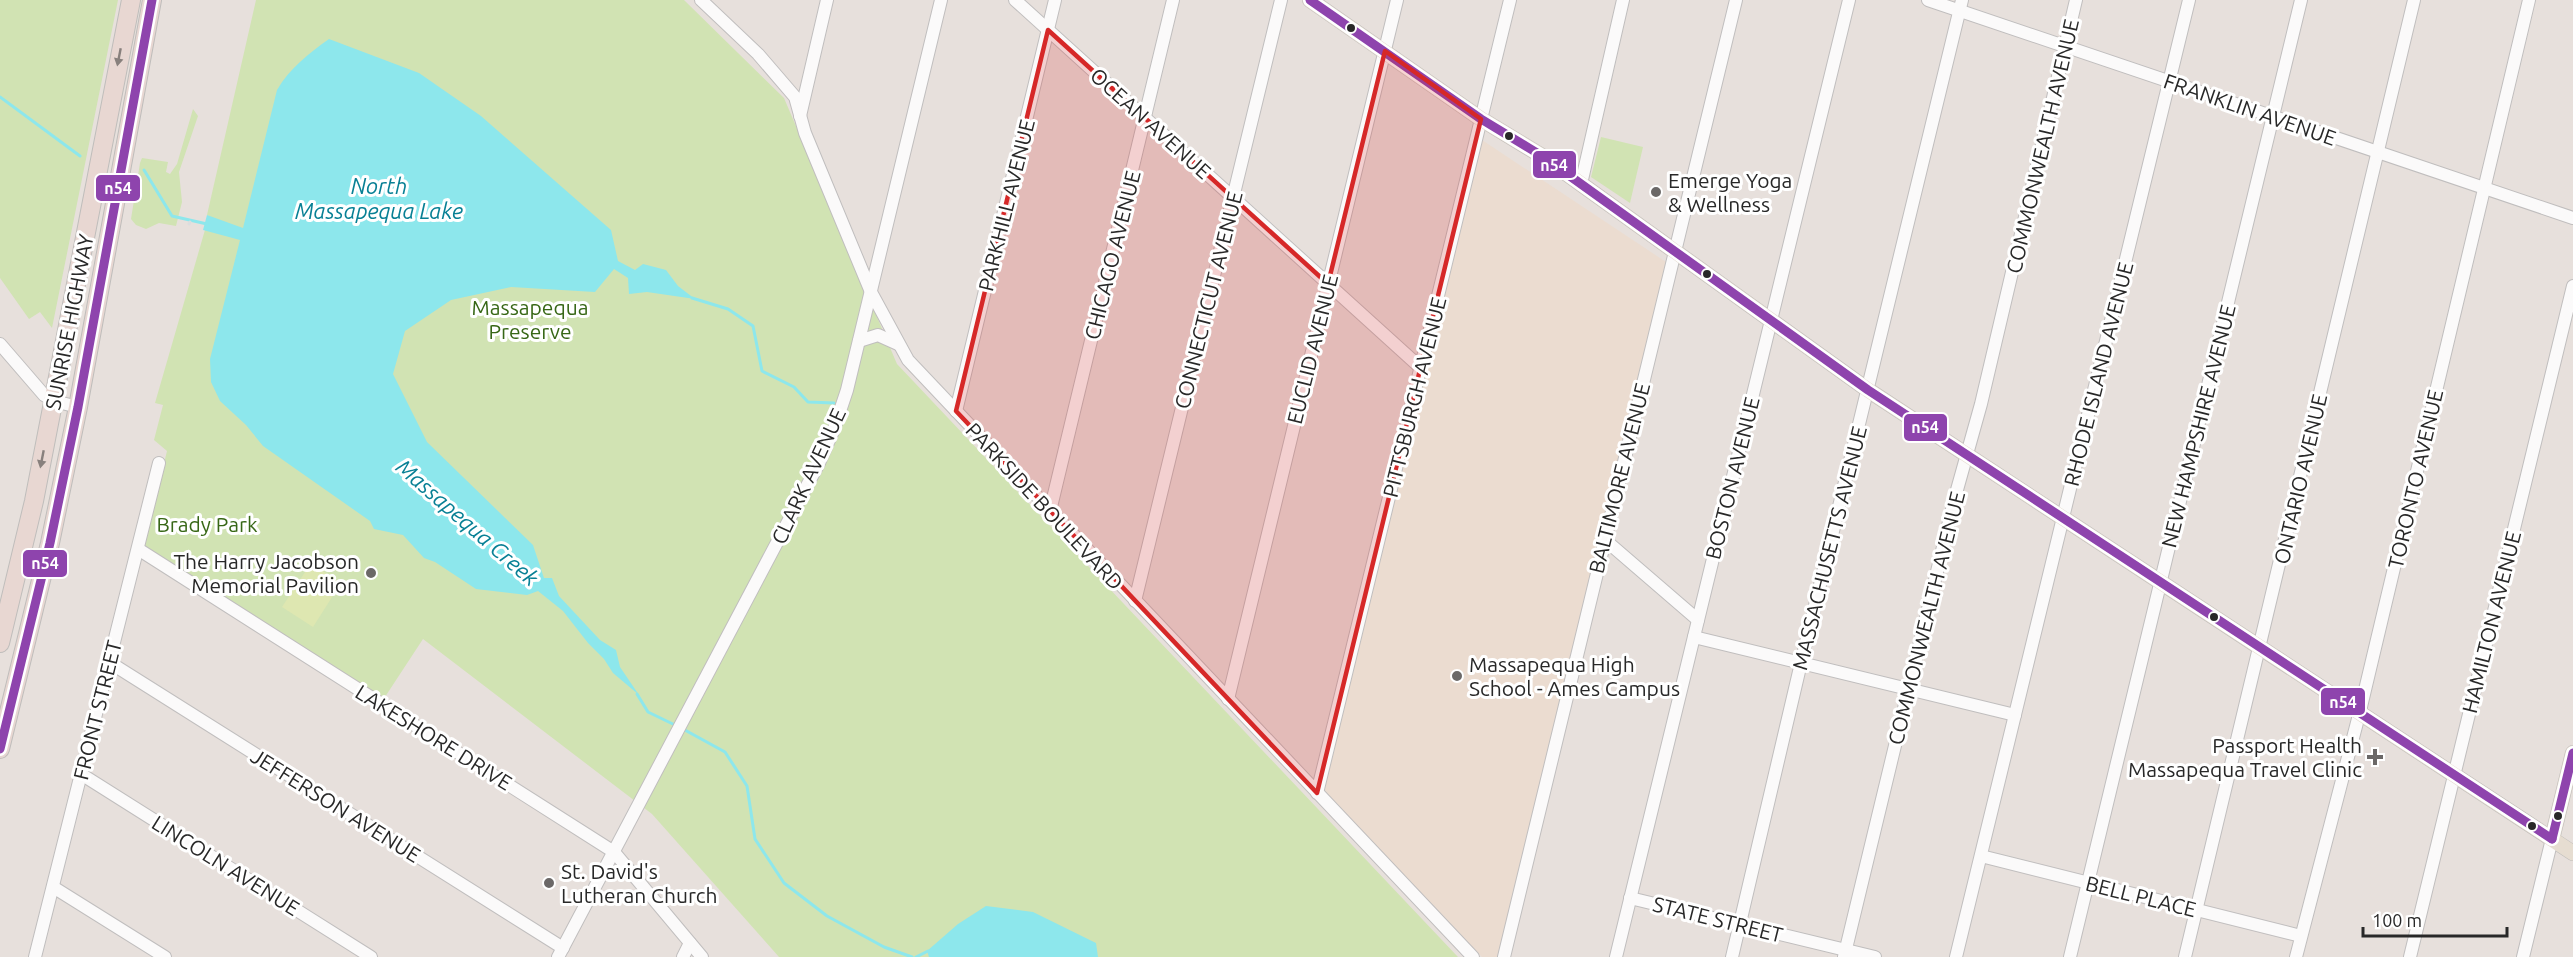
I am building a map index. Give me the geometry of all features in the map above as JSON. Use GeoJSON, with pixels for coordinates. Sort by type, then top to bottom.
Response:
{"type":"FeatureCollection","features":[{"type":"Feature","properties":{"kind":"highway","name":"SUNRISE HIGHWAY"},"geometry":{"type":"LineString","coordinates":[[0,643],[5,601],[54,401],[130,0]]}},
{"type":"Feature","properties":{"kind":"highway","name":"SUNRISE HIGHWAY"},"geometry":{"type":"LineString","coordinates":[[0,749],[39,593],[78,407],[152,0]]}},
{"type":"Feature","properties":{"kind":"main road"},"geometry":{"type":"LineString","coordinates":[[1310,0],[1481,119],[1542,156],[1770,322],[1868,390],[2573,853]]}},
{"type":"Feature","properties":{"kind":"main road"},"geometry":{"type":"LineString","coordinates":[[2552,839],[2573,753]]}},
{"type":"Feature","properties":{"kind":"street","name":"PARKSIDE BOULEVARD"},"geometry":{"type":"LineString","coordinates":[[701,0],[714,5],[795,97],[800,117],[871,291],[908,360],[1473,957]]}},
{"type":"Feature","properties":{"kind":"street"},"geometry":{"type":"LineString","coordinates":[[800,117],[827,0]]}},
{"type":"Feature","properties":{"kind":"street","name":"CLARK AVENUE"},"geometry":{"type":"LineString","coordinates":[[560,952],[671,747],[819,463],[841,410],[941,0]]}},
{"type":"Feature","properties":{"kind":"street","name":"OCEAN AVENUE"},"geometry":{"type":"LineString","coordinates":[[1015,0],[1421,368]]}},
{"type":"Feature","properties":{"kind":"street","name":"PARKHILL AVENUE"},"geometry":{"type":"LineString","coordinates":[[956,411],[1055,0]]}},
{"type":"Feature","properties":{"kind":"street","name":"CHICAGO AVENUE"},"geometry":{"type":"LineString","coordinates":[[1050,511],[1173,0]]}},
{"type":"Feature","properties":{"kind":"street","name":"CONNECTICUT AVENUE"},"geometry":{"type":"LineString","coordinates":[[1135,601],[1281,0]]}},
{"type":"Feature","properties":{"kind":"street","name":"EUCLID AVENUE"},"geometry":{"type":"LineString","coordinates":[[1228,699],[1397,0]]}},
{"type":"Feature","properties":{"kind":"street","name":"PITTSBURGH AVENUE"},"geometry":{"type":"LineString","coordinates":[[1317,793],[1510,0]]}},
{"type":"Feature","properties":{"kind":"street"},"geometry":{"type":"LineString","coordinates":[[1581,184],[1623,0]]}},
{"type":"Feature","properties":{"kind":"street","name":"BALTIMORE AVENUE"},"geometry":{"type":"LineString","coordinates":[[1504,957],[1736,0]]}},
{"type":"Feature","properties":{"kind":"street","name":"BOSTON AVENUE"},"geometry":{"type":"LineString","coordinates":[[1616,957],[1849,0]]}},
{"type":"Feature","properties":{"kind":"street","name":"FRANKLIN AVENUE"},"geometry":{"type":"LineString","coordinates":[[1928,0],[1961,5],[2065,46],[2573,218]]}},
{"type":"Feature","properties":{"kind":"street","name":"COMMONWEALTH AVENUE"},"geometry":{"type":"LineString","coordinates":[[1845,953],[2076,0]]}},
{"type":"Feature","properties":{"kind":"street","name":"RHODE ISLAND AVENUE"},"geometry":{"type":"LineString","coordinates":[[1956,957],[2189,0]]}},
{"type":"Feature","properties":{"kind":"street","name":"NEW HAMPSHIRE AVENUE"},"geometry":{"type":"LineString","coordinates":[[2070,957],[2301,0]]}},
{"type":"Feature","properties":{"kind":"street","name":"ONTARIO AVENUE"},"geometry":{"type":"LineString","coordinates":[[2185,957],[2414,0]]}},
{"type":"Feature","properties":{"kind":"street","name":"TORONTO AVENUE"},"geometry":{"type":"LineString","coordinates":[[2296,957],[2360,711],[2529,0]]}},
{"type":"Feature","properties":{"kind":"street","name":"MASSACHUSETTS AVENUE"},"geometry":{"type":"LineString","coordinates":[[1732,957],[1961,5]]}},
{"type":"Feature","properties":{"kind":"street","name":"HAMILTON AVENUE"},"geometry":{"type":"LineString","coordinates":[[2410,957],[2573,286]]}},
{"type":"Feature","properties":{"kind":"street"},"geometry":{"type":"LineString","coordinates":[[859,341],[878,335],[898,344]]}},
{"type":"Feature","properties":{"kind":"street"},"geometry":{"type":"LineString","coordinates":[[0,344],[35,387],[54,401],[78,407]]}},
{"type":"Feature","properties":{"kind":"street","name":"FRONT STREET"},"geometry":{"type":"LineString","coordinates":[[35,957],[159,462]]}},
{"type":"Feature","properties":{"kind":"street"},"geometry":{"type":"LineString","coordinates":[[1604,539],[1698,620]]}},
{"type":"Feature","properties":{"kind":"street","name":"LAKESHORE DRIVE"},"geometry":{"type":"LineString","coordinates":[[138,549],[614,852],[702,957]]}},
{"type":"Feature","properties":{"kind":"street"},"geometry":{"type":"LineString","coordinates":[[1694,637],[2015,715]]}},
{"type":"Feature","properties":{"kind":"street","name":"JEFFERSON AVENUE"},"geometry":{"type":"LineString","coordinates":[[109,662],[560,952]]}},
{"type":"Feature","properties":{"kind":"street","name":"LINCOLN AVENUE"},"geometry":{"type":"LineString","coordinates":[[81,774],[371,957]]}},
{"type":"Feature","properties":{"kind":"street"},"geometry":{"type":"LineString","coordinates":[[2523,957],[2552,839]]}},
{"type":"Feature","properties":{"kind":"street","name":"BELL PLACE"},"geometry":{"type":"LineString","coordinates":[[1981,856],[2301,936]]}},
{"type":"Feature","properties":{"kind":"street"},"geometry":{"type":"LineString","coordinates":[[53,887],[165,957]]}},
{"type":"Feature","properties":{"kind":"street","name":"STATE STREET"},"geometry":{"type":"LineString","coordinates":[[1630,898],[1740,924],[1845,953],[1875,957]]}},
{"type":"Feature","properties":{"kind":"street"},"geometry":{"type":"LineString","coordinates":[[683,957],[690,943]]}},
{"type":"Feature","properties":{"kind":"highlighted area"},"geometry":{"type":"Polygon","coordinates":[[[1048,30],[1328,284],[1385,51],[1481,119],[1317,793],[956,411],[1048,30]]]}},
{"type":"Feature","properties":{"kind":"shaded area"},"geometry":{"type":"Polygon","coordinates":[[[1482,140],[1666,262],[1498,957],[1482,957],[1320,792],[1482,140]]]}},
{"type":"Feature","properties":{"kind":"green space"},"geometry":{"type":"Polygon","coordinates":[[[0,0],[118,0],[52,328],[40,312],[29,319],[0,278],[0,0]]]}},
{"type":"Feature","properties":{"kind":"green space","name":"Massapequa Preserve"},"geometry":{"type":"Polygon","coordinates":[[[256,0],[684,0],[784,98],[897,364],[1458,957],[779,957],[652,814],[423,639],[383,700],[143,548],[167,451],[154,440],[163,405],[155,403],[209,216],[207,215],[256,0]]]}},
{"type":"Feature","properties":{"kind":"green space"},"geometry":{"type":"Polygon","coordinates":[[[193,109],[198,116],[179,172],[182,202],[176,226],[159,223],[146,229],[136,225],[131,219],[142,158],[168,162],[166,172],[170,174],[177,164],[193,109]]]}},
{"type":"Feature","properties":{"kind":"green space"},"geometry":{"type":"Polygon","coordinates":[[[1601,137],[1643,147],[1630,203],[1591,177],[1601,137]]]}},
{"type":"Feature","properties":{"kind":"green space"},"geometry":{"type":"Polygon","coordinates":[[[311,563],[341,583],[313,627],[282,607],[311,563]]]}},
{"type":"Feature","properties":{"kind":"water","name":"North Massapequa Lake"},"geometry":{"type":"Polygon","coordinates":[[[329,39],[419,73],[481,116],[611,230],[618,261],[635,270],[643,264],[666,270],[678,286],[695,299],[647,292],[629,294],[628,278],[614,269],[595,292],[511,287],[451,300],[405,331],[393,374],[427,442],[533,545],[544,578],[552,578],[559,596],[600,640],[616,650],[620,667],[639,695],[613,673],[563,611],[538,591],[527,595],[476,589],[435,562],[424,558],[403,535],[374,529],[370,521],[263,446],[246,425],[220,401],[211,382],[210,359],[240,240],[203,230],[207,215],[243,228],[277,90],[300,62],[329,39]]]}},
{"type":"Feature","properties":{"kind":"water"},"geometry":{"type":"Polygon","coordinates":[[[986,906],[1033,912],[1096,943],[1098,957],[929,957],[927,951],[958,924],[986,906]]]}},
{"type":"Feature","properties":{"kind":"waterway","name":"Massapequa Creek"},"geometry":{"type":"LineString","coordinates":[[0,97],[80,156]]}},
{"type":"Feature","properties":{"kind":"waterway","name":"Massapequa Creek"},"geometry":{"type":"LineString","coordinates":[[144,170],[172,216],[207,224]]}},
{"type":"Feature","properties":{"kind":"waterway"},"geometry":{"type":"LineString","coordinates":[[692,298],[728,309],[753,326],[762,371],[794,387],[808,402],[834,403]]}},
{"type":"Feature","properties":{"kind":"waterway","name":"Massapequa Creek"},"geometry":{"type":"LineString","coordinates":[[637,694],[648,712],[677,726]]}},
{"type":"Feature","properties":{"kind":"waterway","name":"Massapequa Creek"},"geometry":{"type":"LineString","coordinates":[[683,729],[725,752],[747,786],[755,839],[784,883],[827,916],[884,947],[912,957]]}},
{"type":"Feature","properties":{"kind":"waterway"},"geometry":{"type":"LineString","coordinates":[[916,957],[928,951]]}},
{"type":"Feature","properties":{"kind":"transit line","name":"n54"},"geometry":{"type":"LineString","coordinates":[[0,749],[50,543],[78,407],[152,0]]}},
{"type":"Feature","properties":{"kind":"transit line","name":"n54"},"geometry":{"type":"LineString","coordinates":[[1310,0],[1481,119],[1542,156],[1868,390],[2552,839]]}},
{"type":"Feature","properties":{"kind":"transit line","name":"n54"},"geometry":{"type":"LineString","coordinates":[[2552,839],[2573,753]]}},
{"type":"Feature","properties":{"kind":"place","name":"Emerge Yoga & Wellness"},"geometry":{"type":"Point","coordinates":[1656,192]}},
{"type":"Feature","properties":{"kind":"place","name":"The Harry Jacobson Memorial Pavilion"},"geometry":{"type":"Point","coordinates":[371,573]}},
{"type":"Feature","properties":{"kind":"place","name":"Massapequa High School - Ames Campus"},"geometry":{"type":"Point","coordinates":[1457,676]}},
{"type":"Feature","properties":{"kind":"place","name":"Passport Health Massapequa Travel Clinic"},"geometry":{"type":"Point","coordinates":[2375,757]}},
{"type":"Feature","properties":{"kind":"place","name":"St. David's Lutheran Church"},"geometry":{"type":"Point","coordinates":[549,883]}},
{"type":"Feature","properties":{"kind":"park label","name":"Brady Park"},"geometry":{"type":"Point","coordinates":[207,524]}}]}
